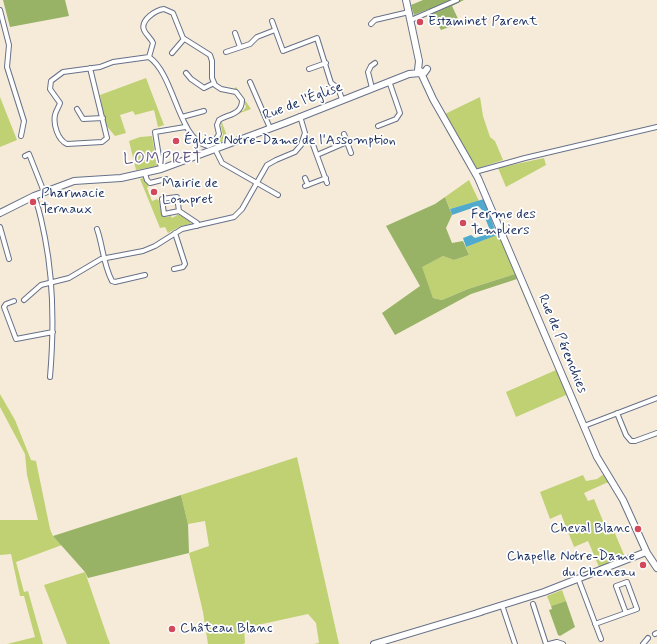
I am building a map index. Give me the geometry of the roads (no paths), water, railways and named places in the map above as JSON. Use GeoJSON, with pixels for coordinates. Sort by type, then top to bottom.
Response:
{"type":"FeatureCollection","features":[{"type":"Feature","properties":{"kind":"main road","name":"Rue de Pérenchies"},"geometry":{"type":"LineString","coordinates":[[406,0],[422,69],[436,106],[475,172],[601,465],[624,502],[646,552],[650,560],[657,568]]}},
{"type":"Feature","properties":{"kind":"main road","name":"Rue de l'Église"},"geometry":{"type":"LineString","coordinates":[[0,213],[34,196],[74,181],[120,179],[161,169],[422,69]]}},
{"type":"Feature","properties":{"kind":"main road"},"geometry":{"type":"LineString","coordinates":[[374,644],[503,606],[646,552]]}},
{"type":"Feature","properties":{"kind":"main road"},"geometry":{"type":"LineString","coordinates":[[633,557],[650,560],[657,556]]}},
{"type":"Feature","properties":{"kind":"street"},"geometry":{"type":"LineString","coordinates":[[411,20],[456,0]]}},
{"type":"Feature","properties":{"kind":"street"},"geometry":{"type":"LineString","coordinates":[[149,57],[153,43],[143,27],[149,17],[157,11],[164,9],[172,12],[184,39],[210,55],[214,84],[221,89],[236,92],[241,97],[242,103],[237,112],[219,120],[217,125],[220,133],[214,148]]}},
{"type":"Feature","properties":{"kind":"street"},"geometry":{"type":"LineString","coordinates":[[0,10],[9,45],[7,67],[24,121],[21,136]]}},
{"type":"Feature","properties":{"kind":"street"},"geometry":{"type":"LineString","coordinates":[[371,24],[375,20],[409,12]]}},
{"type":"Feature","properties":{"kind":"street"},"geometry":{"type":"LineString","coordinates":[[272,21],[283,51],[317,38],[331,83],[338,88],[342,100]]}},
{"type":"Feature","properties":{"kind":"street"},"geometry":{"type":"LineString","coordinates":[[226,52],[251,43],[256,37],[275,30]]}},
{"type":"Feature","properties":{"kind":"street"},"geometry":{"type":"LineString","coordinates":[[235,33],[240,47]]}},
{"type":"Feature","properties":{"kind":"street"},"geometry":{"type":"LineString","coordinates":[[172,54],[184,39]]}},
{"type":"Feature","properties":{"kind":"street"},"geometry":{"type":"LineString","coordinates":[[90,68],[103,118],[103,126],[108,135],[106,140],[102,142],[67,144],[59,137],[55,124],[54,115],[60,103],[50,89],[51,82],[63,72],[90,68],[102,67],[113,62],[149,57]]}},
{"type":"Feature","properties":{"kind":"street"},"geometry":{"type":"LineString","coordinates":[[149,57],[161,68],[185,127],[204,145],[214,148],[222,163],[278,195]]}},
{"type":"Feature","properties":{"kind":"street"},"geometry":{"type":"LineString","coordinates":[[310,69],[326,63]]}},
{"type":"Feature","properties":{"kind":"street"},"geometry":{"type":"LineString","coordinates":[[372,88],[368,72],[371,66],[375,63]]}},
{"type":"Feature","properties":{"kind":"street"},"geometry":{"type":"LineString","coordinates":[[186,73],[191,79],[204,88],[214,84]]}},
{"type":"Feature","properties":{"kind":"street"},"geometry":{"type":"LineString","coordinates":[[250,82],[270,128]]}},
{"type":"Feature","properties":{"kind":"street"},"geometry":{"type":"LineString","coordinates":[[378,126],[396,119],[400,113],[389,82]]}},
{"type":"Feature","properties":{"kind":"street"},"geometry":{"type":"LineString","coordinates":[[77,109],[84,120],[103,118]]}},
{"type":"Feature","properties":{"kind":"street"},"geometry":{"type":"LineString","coordinates":[[182,117],[204,111]]}},
{"type":"Feature","properties":{"kind":"street"},"geometry":{"type":"LineString","coordinates":[[24,300],[39,286],[75,276],[103,258],[146,250],[160,244],[182,229],[234,217],[242,209],[268,165],[296,151],[301,145],[305,129],[300,116]]}},
{"type":"Feature","properties":{"kind":"street"},"geometry":{"type":"LineString","coordinates":[[161,169],[154,134],[157,130],[185,127]]}},
{"type":"Feature","properties":{"kind":"street"},"geometry":{"type":"LineString","coordinates":[[475,172],[657,127]]}},
{"type":"Feature","properties":{"kind":"street"},"geometry":{"type":"LineString","coordinates":[[344,134],[351,153]]}},
{"type":"Feature","properties":{"kind":"street"},"geometry":{"type":"LineString","coordinates":[[304,137],[311,141],[326,180],[306,185],[305,178]]}},
{"type":"Feature","properties":{"kind":"street"},"geometry":{"type":"LineString","coordinates":[[317,155],[347,142]]}},
{"type":"Feature","properties":{"kind":"street"},"geometry":{"type":"LineString","coordinates":[[25,156],[29,154],[44,192]]}},
{"type":"Feature","properties":{"kind":"street"},"geometry":{"type":"LineString","coordinates":[[145,174],[150,184],[166,179]]}},
{"type":"Feature","properties":{"kind":"street"},"geometry":{"type":"LineString","coordinates":[[34,196],[40,214],[52,282],[53,332],[50,377]]}},
{"type":"Feature","properties":{"kind":"street"},"geometry":{"type":"LineString","coordinates":[[179,212],[176,197],[162,199],[164,214],[179,212],[197,223],[197,226]]}},
{"type":"Feature","properties":{"kind":"street"},"geometry":{"type":"LineString","coordinates":[[0,227],[9,259]]}},
{"type":"Feature","properties":{"kind":"street"},"geometry":{"type":"LineString","coordinates":[[97,228],[103,258],[112,282],[145,275]]}},
{"type":"Feature","properties":{"kind":"street"},"geometry":{"type":"LineString","coordinates":[[174,269],[183,267],[185,264],[175,233]]}},
{"type":"Feature","properties":{"kind":"street"},"geometry":{"type":"LineString","coordinates":[[14,301],[4,306],[15,338],[18,340],[53,332]]}},
{"type":"Feature","properties":{"kind":"street"},"geometry":{"type":"LineString","coordinates":[[584,426],[657,398]]}},
{"type":"Feature","properties":{"kind":"street"},"geometry":{"type":"LineString","coordinates":[[617,413],[626,435],[631,441],[657,433]]}},
{"type":"Feature","properties":{"kind":"street"},"geometry":{"type":"LineString","coordinates":[[578,578],[601,639]]}},
{"type":"Feature","properties":{"kind":"street"},"geometry":{"type":"LineString","coordinates":[[595,624],[626,613],[637,609],[627,582],[616,586],[626,613]]}},
{"type":"Feature","properties":{"kind":"street"},"geometry":{"type":"LineString","coordinates":[[533,604],[548,644],[557,642],[562,644]]}},
{"type":"Feature","properties":{"kind":"street"},"geometry":{"type":"LineString","coordinates":[[503,606],[515,644]]}},
{"type":"Feature","properties":{"kind":"street"},"geometry":{"type":"LineString","coordinates":[[643,644],[648,638]]}},
{"type":"Feature","properties":{"kind":"water"},"geometry":{"type":"Polygon","coordinates":[[[484,199],[497,235],[466,247],[463,238],[471,235],[475,238],[491,233],[482,210],[478,206],[452,215],[450,209],[484,199]]]}},
{"type":"Feature","properties":{"kind":"place","name":"Estaminet Parent"},"geometry":{"type":"Point","coordinates":[420,22]}},
{"type":"Feature","properties":{"kind":"place","name":"Église Notre-Dame de l'Assomption"},"geometry":{"type":"Point","coordinates":[176,141]}},
{"type":"Feature","properties":{"kind":"place","name":"Mairie de Lompret"},"geometry":{"type":"Point","coordinates":[154,192]}},
{"type":"Feature","properties":{"kind":"place","name":"Pharmacie Ternaux"},"geometry":{"type":"Point","coordinates":[33,202]}},
{"type":"Feature","properties":{"kind":"place","name":"Ferme des Templiers"},"geometry":{"type":"Point","coordinates":[463,223]}},
{"type":"Feature","properties":{"kind":"place","name":"Cheval Blanc"},"geometry":{"type":"Point","coordinates":[638,529]}},
{"type":"Feature","properties":{"kind":"place","name":"Chapelle Notre-Dame du Cheneau"},"geometry":{"type":"Point","coordinates":[643,565]}},
{"type":"Feature","properties":{"kind":"place","name":"Château Blanc"},"geometry":{"type":"Point","coordinates":[172,629]}},
{"type":"Feature","properties":{"kind":"district","name":"LOMPRET"},"geometry":{"type":"Point","coordinates":[163,160]}}]}
